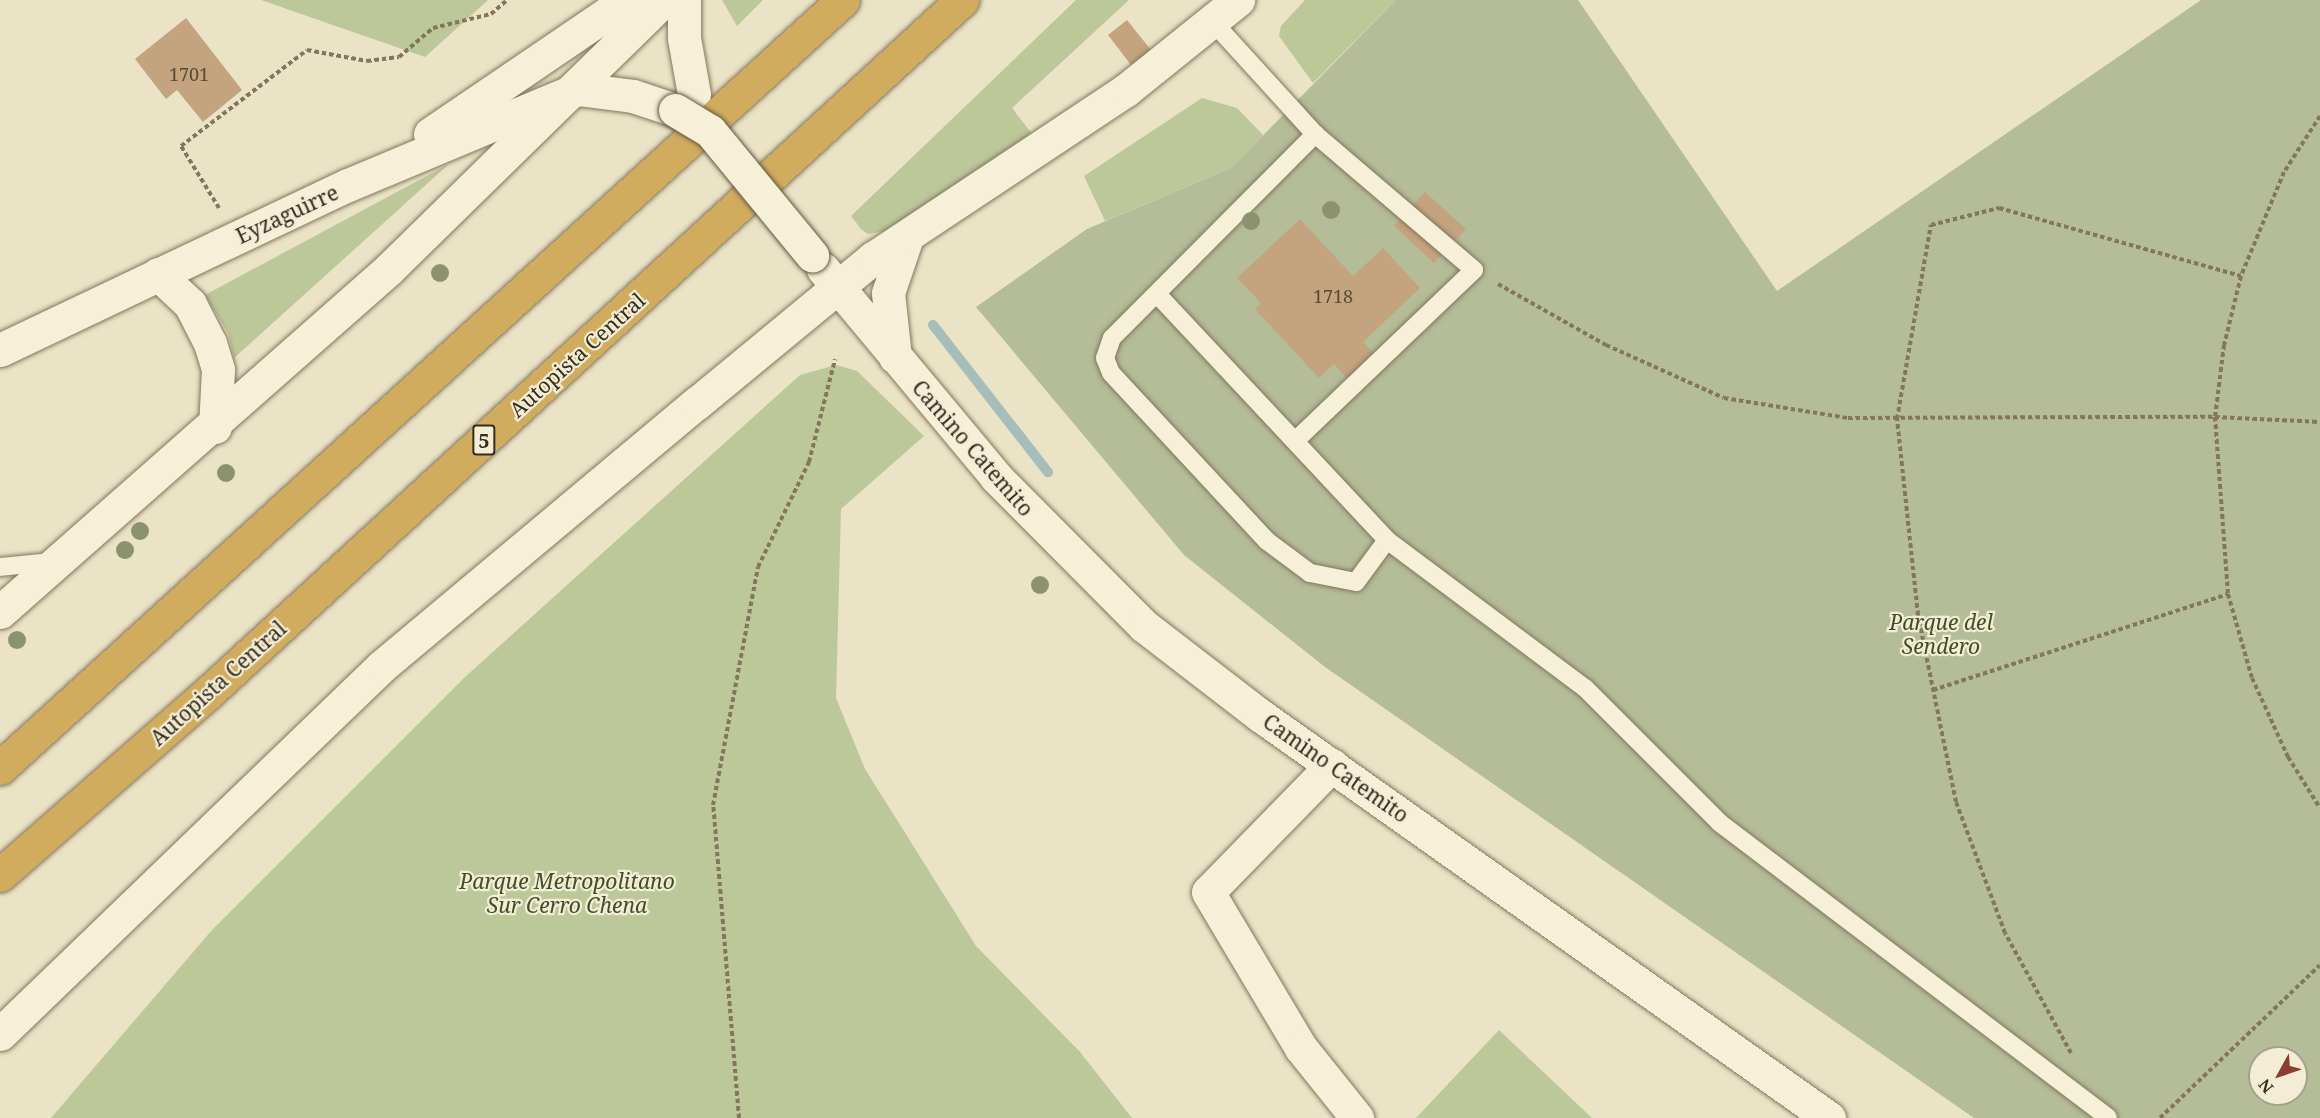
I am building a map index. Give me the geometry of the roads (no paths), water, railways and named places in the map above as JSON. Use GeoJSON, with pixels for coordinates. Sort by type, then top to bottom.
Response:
{"type":"FeatureCollection","features":[{"type":"Feature","properties":{"kind":"highway"},"geometry":{"type":"LineString","coordinates":[[0,768],[843,0]]}},
{"type":"Feature","properties":{"kind":"highway","name":"Autopista Central"},"geometry":{"type":"LineString","coordinates":[[0,875],[209,693],[962,0]]}},
{"type":"Feature","properties":{"kind":"main road"},"geometry":{"type":"LineString","coordinates":[[348,185],[492,95],[627,0]]}},
{"type":"Feature","properties":{"kind":"main road"},"geometry":{"type":"LineString","coordinates":[[0,612],[215,427],[578,89],[664,0]]}},
{"type":"Feature","properties":{"kind":"main road","name":"Camino Catemito"},"geometry":{"type":"LineString","coordinates":[[684,0],[685,102],[996,477],[1144,626],[1332,765],[1829,1118]]}},
{"type":"Feature","properties":{"kind":"main road"},"geometry":{"type":"LineString","coordinates":[[0,1034],[382,666],[837,286],[1126,90],[1238,0]]}},
{"type":"Feature","properties":{"kind":"main road"},"geometry":{"type":"LineString","coordinates":[[578,89],[685,102]]}},
{"type":"Feature","properties":{"kind":"main road","name":"Eyzaguirre"},"geometry":{"type":"LineString","coordinates":[[0,350],[348,185],[578,89]]}},
{"type":"Feature","properties":{"kind":"main road"},"geometry":{"type":"LineString","coordinates":[[896,359],[888,293],[907,237]]}},
{"type":"Feature","properties":{"kind":"main road"},"geometry":{"type":"LineString","coordinates":[[158,274],[190,304],[210,343],[218,380],[215,427]]}},
{"type":"Feature","properties":{"kind":"main road"},"geometry":{"type":"LineString","coordinates":[[1332,765],[1208,892],[1301,1048],[1357,1118]]}},
{"type":"Feature","properties":{"kind":"lane"},"geometry":{"type":"LineString","coordinates":[[1213,22],[1315,134],[1474,270],[1297,439]]}},
{"type":"Feature","properties":{"kind":"lane"},"geometry":{"type":"LineString","coordinates":[[1315,134],[1112,338],[1107,365],[1203,477],[1267,541],[1310,573],[1356,582],[1388,540]]}},
{"type":"Feature","properties":{"kind":"lane"},"geometry":{"type":"LineString","coordinates":[[1157,294],[1297,439],[1388,540],[1585,688],[1720,824],[2108,1118]]}},
{"type":"Feature","properties":{"kind":"lane"},"geometry":{"type":"LineString","coordinates":[[0,567],[62,560]]}},
{"type":"Feature","properties":{"kind":"waterway"},"geometry":{"type":"LineString","coordinates":[[933,325],[1048,472]]}},
{"type":"Feature","properties":{"kind":"park label","name":"Parque del Sendero"},"geometry":{"type":"Point","coordinates":[1941,634]}},
{"type":"Feature","properties":{"kind":"park label","name":"Parque Metropolitano Sur Cerro Chena"},"geometry":{"type":"Point","coordinates":[567,893]}}]}
